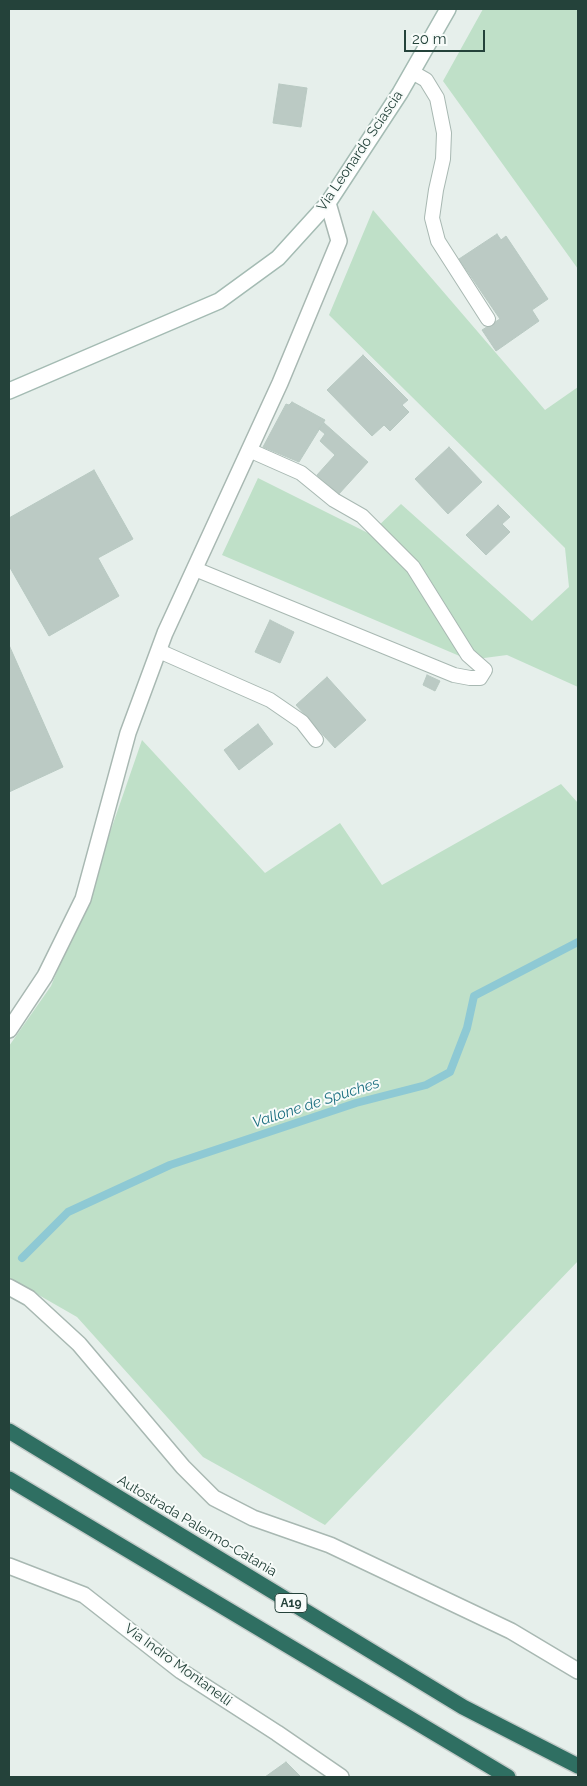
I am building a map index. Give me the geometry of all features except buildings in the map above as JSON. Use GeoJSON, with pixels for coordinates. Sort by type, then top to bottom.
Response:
{"type":"FeatureCollection","features":[{"type":"Feature","properties":{"kind":"highway","name":"Autostrada Palermo-Catania"},"geometry":{"type":"LineString","coordinates":[[9,1431],[463,1707],[578,1766]]}},
{"type":"Feature","properties":{"kind":"highway"},"geometry":{"type":"LineString","coordinates":[[9,1480],[508,1777]]}},
{"type":"Feature","properties":{"kind":"street","name":"Via Leonardo Sciascia"},"geometry":{"type":"LineString","coordinates":[[9,391],[219,301],[278,258],[328,203],[412,72],[448,9]]}},
{"type":"Feature","properties":{"kind":"street"},"geometry":{"type":"LineString","coordinates":[[9,1030],[44,976],[83,899],[128,733],[165,633],[280,383],[339,242],[328,203]]}},
{"type":"Feature","properties":{"kind":"street"},"geometry":{"type":"LineString","coordinates":[[9,1286],[29,1298],[79,1344],[183,1467],[214,1498],[253,1518],[330,1545],[347,1553],[511,1631],[578,1671]]}},
{"type":"Feature","properties":{"kind":"street","name":"Via Indro Montanelli"},"geometry":{"type":"LineString","coordinates":[[9,1566],[84,1595],[181,1671],[341,1777]]}},
{"type":"Feature","properties":{"kind":"lane"},"geometry":{"type":"LineString","coordinates":[[412,72],[426,80],[437,98],[444,133],[443,159],[432,218],[438,241],[488,319]]}},
{"type":"Feature","properties":{"kind":"lane"},"geometry":{"type":"LineString","coordinates":[[195,569],[454,675],[480,678],[485,670],[468,655],[413,567],[362,516],[334,500],[301,473],[249,450]]}},
{"type":"Feature","properties":{"kind":"lane"},"geometry":{"type":"LineString","coordinates":[[159,651],[270,700],[302,722],[316,740]]}},
{"type":"Feature","properties":{"kind":"green space"},"geometry":{"type":"Polygon","coordinates":[[[483,9],[578,9],[578,269],[443,81],[483,9]]]}},
{"type":"Feature","properties":{"kind":"green space"},"geometry":{"type":"Polygon","coordinates":[[[373,210],[545,410],[578,387],[578,687],[507,655],[469,660],[222,555],[258,478],[370,534],[401,504],[532,621],[569,587],[565,548],[329,315],[373,210]]]}},
{"type":"Feature","properties":{"kind":"green space"},"geometry":{"type":"Polygon","coordinates":[[[142,740],[265,873],[340,823],[382,885],[561,784],[578,803],[578,1261],[325,1525],[203,1457],[77,1317],[9,1278],[9,1046],[51,986],[87,899],[142,740]]]}},
{"type":"Feature","properties":{"kind":"waterway","name":"Vallone de Spuches"},"geometry":{"type":"LineString","coordinates":[[22,1258],[68,1212],[170,1165],[356,1103],[426,1085],[450,1072],[467,1028],[474,996],[578,942]]}}]}
